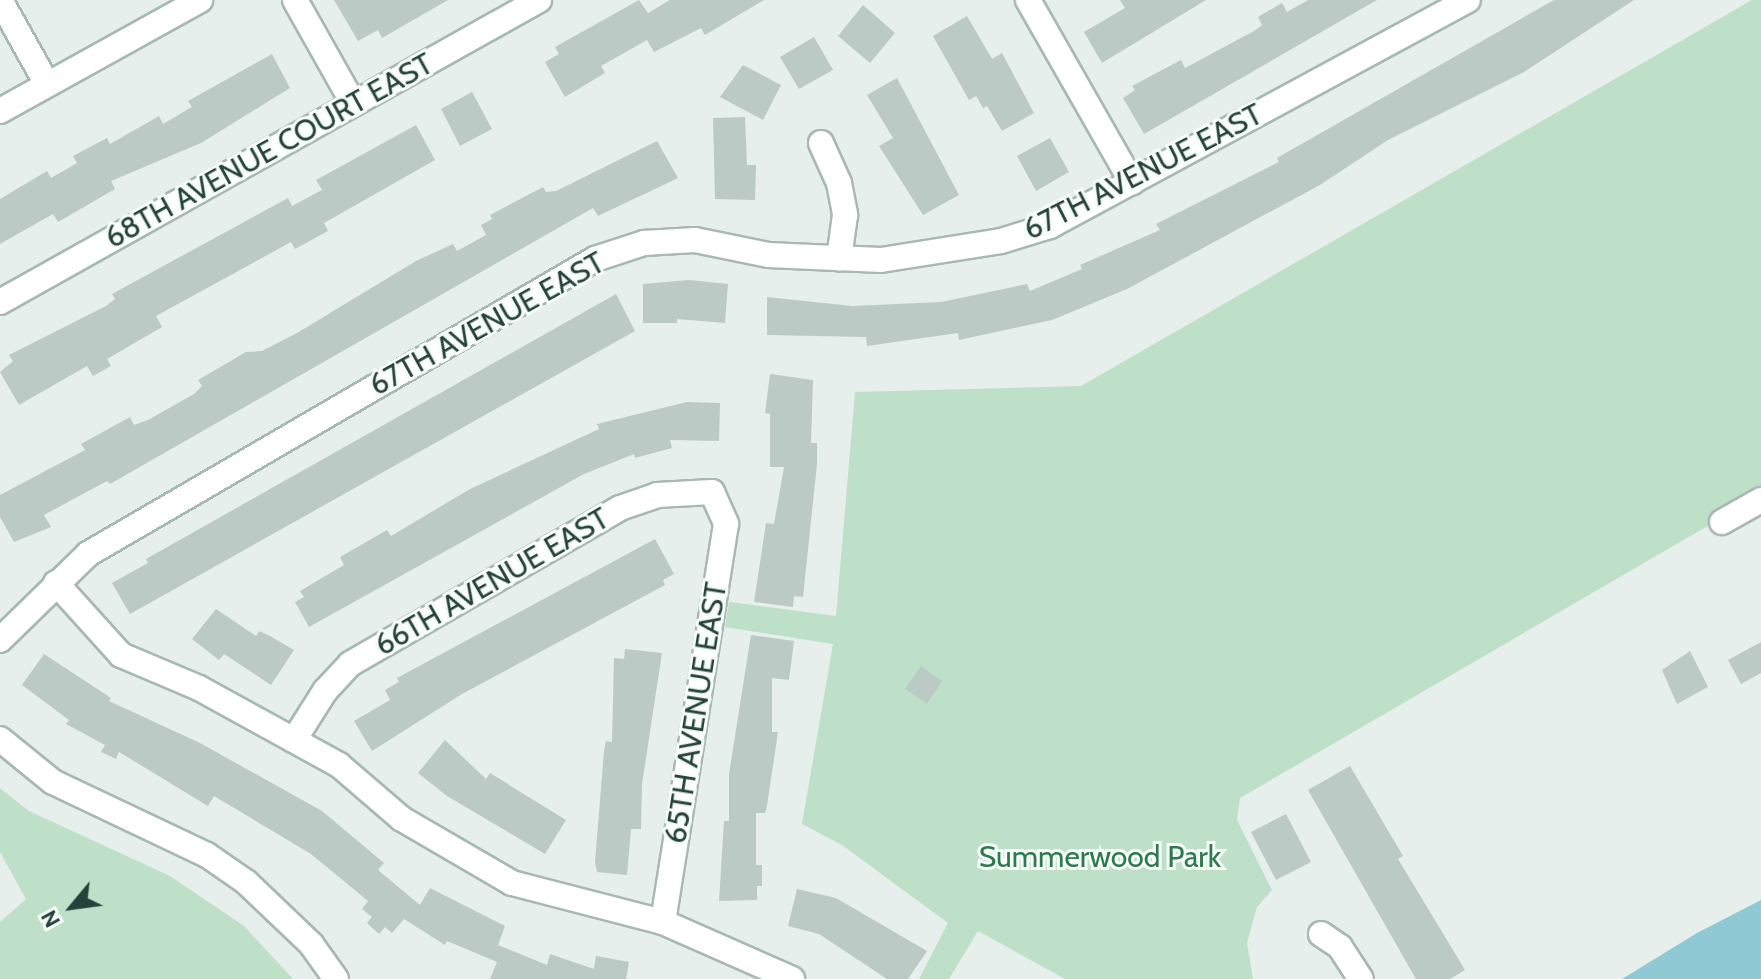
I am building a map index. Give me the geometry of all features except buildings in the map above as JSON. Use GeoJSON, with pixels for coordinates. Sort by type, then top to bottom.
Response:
{"type":"FeatureCollection","features":[{"type":"Feature","properties":{"kind":"street"},"geometry":{"type":"LineString","coordinates":[[0,0],[47,84]]}},
{"type":"Feature","properties":{"kind":"street"},"geometry":{"type":"LineString","coordinates":[[0,111],[200,0]]}},
{"type":"Feature","properties":{"kind":"street"},"geometry":{"type":"LineString","coordinates":[[295,0],[353,103]]}},
{"type":"Feature","properties":{"kind":"street","name":"68TH AVENUE COURT EAST"},"geometry":{"type":"LineString","coordinates":[[0,302],[539,0]]}},
{"type":"Feature","properties":{"kind":"street"},"geometry":{"type":"LineString","coordinates":[[1028,0],[1132,182]]}},
{"type":"Feature","properties":{"kind":"street","name":"67TH AVENUE EAST"},"geometry":{"type":"LineString","coordinates":[[0,640],[88,554],[189,491],[595,259],[644,243],[695,240],[768,255],[881,260],[1001,241],[1050,226],[1468,0]]}},
{"type":"Feature","properties":{"kind":"street"},"geometry":{"type":"LineString","coordinates":[[821,143],[839,183],[845,215],[839,259]]}},
{"type":"Feature","properties":{"kind":"street","name":"66TH AVENUE EAST"},"geometry":{"type":"LineString","coordinates":[[294,740],[325,691],[350,664],[620,508],[657,495],[712,492],[722,505]]}},
{"type":"Feature","properties":{"kind":"street"},"geometry":{"type":"LineString","coordinates":[[1722,522],[1761,500]]}},
{"type":"Feature","properties":{"kind":"street","name":"65TH AVENUE EAST"},"geometry":{"type":"LineString","coordinates":[[663,922],[726,524],[722,505]]}},
{"type":"Feature","properties":{"kind":"street"},"geometry":{"type":"LineString","coordinates":[[56,583],[121,655],[199,688],[339,765],[402,819],[512,883],[663,922],[792,979]]}},
{"type":"Feature","properties":{"kind":"street"},"geometry":{"type":"LineString","coordinates":[[0,739],[53,782],[207,855],[246,882],[301,933],[336,979]]}},
{"type":"Feature","properties":{"kind":"street"},"geometry":{"type":"LineString","coordinates":[[1321,934],[1340,947],[1361,979]]}},
{"type":"Feature","properties":{"kind":"green space","name":"Summerwood Park"},"geometry":{"type":"Polygon","coordinates":[[[1752,0],[1761,0],[1761,495],[1240,798],[1237,820],[1272,890],[1257,907],[1247,943],[1253,979],[1065,979],[978,931],[949,979],[919,979],[948,923],[842,845],[802,824],[833,644],[725,627],[729,602],[836,616],[855,392],[1081,386],[1752,0]]]}},
{"type":"Feature","properties":{"kind":"green space"},"geometry":{"type":"Polygon","coordinates":[[[0,788],[29,811],[170,876],[244,926],[293,979],[0,979],[0,922],[26,899],[0,852],[0,788]]]}},
{"type":"Feature","properties":{"kind":"water"},"geometry":{"type":"Polygon","coordinates":[[[1761,900],[1761,979],[1622,979],[1697,933],[1761,900]]]}}]}
